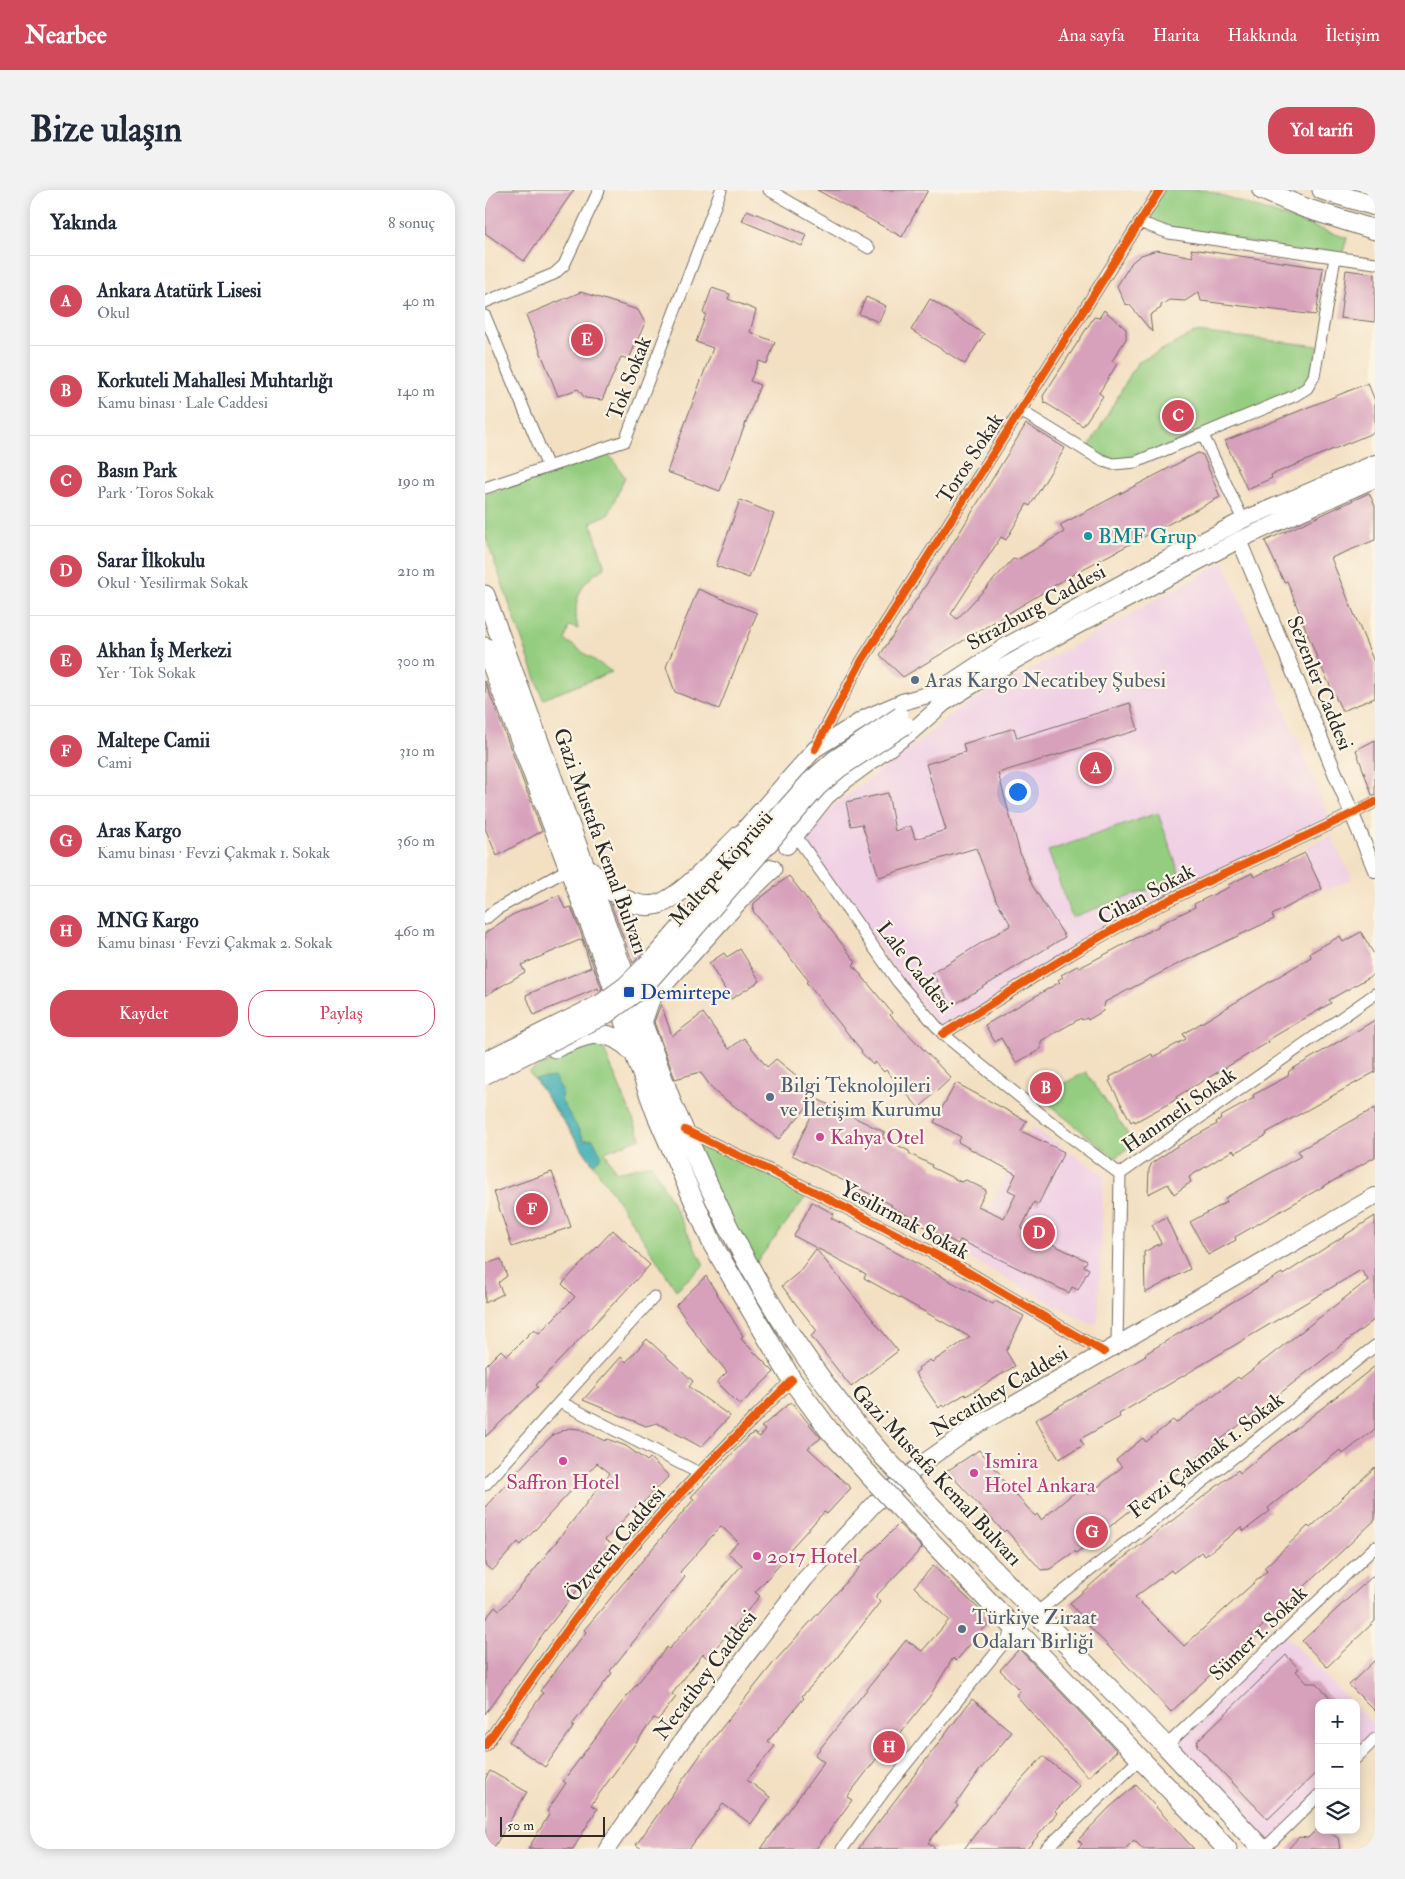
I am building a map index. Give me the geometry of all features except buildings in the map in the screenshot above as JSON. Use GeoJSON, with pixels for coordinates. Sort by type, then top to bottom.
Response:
{"type":"FeatureCollection","features":[{"type":"Feature","properties":{"kind":"main road"},"geometry":{"type":"LineString","coordinates":[[1262,190],[1305,208],[1375,230]]}},
{"type":"Feature","properties":{"kind":"main road"},"geometry":{"type":"LineString","coordinates":[[1322,190],[1366,201],[1375,206]]}},
{"type":"Feature","properties":{"kind":"main road","name":"Strazburg Caddesi"},"geometry":{"type":"LineString","coordinates":[[792,841],[826,797],[847,779],[911,732],[939,698],[1022,637],[1243,520],[1375,462]]}},
{"type":"Feature","properties":{"kind":"main road","name":"Strazburg Caddesi"},"geometry":{"type":"LineString","coordinates":[[744,830],[815,748],[867,717],[902,702],[939,698],[1239,540],[1375,478]]}},
{"type":"Feature","properties":{"kind":"main road","name":"Gazi Mustafa Kemal Bulvarı"},"geometry":{"type":"LineString","coordinates":[[485,595],[576,865],[634,1052],[656,1113],[713,1245],[792,1380],[829,1430],[927,1538],[1016,1628],[1227,1849]]}},
{"type":"Feature","properties":{"kind":"main road","name":"Gazi Mustafa Kemal Bulvarı"},"geometry":{"type":"LineString","coordinates":[[485,647],[643,1020],[673,1106],[731,1232],[811,1366],[848,1416],[885,1458],[1166,1746],[1263,1849]]}},
{"type":"Feature","properties":{"kind":"main road"},"geometry":{"type":"LineString","coordinates":[[904,720],[939,698]]}},
{"type":"Feature","properties":{"kind":"main road","name":"Maltepe Köprüsü"},"geometry":{"type":"LineString","coordinates":[[485,1060],[600,1003],[625,985],[655,956],[809,781],[834,759],[904,720]]}},
{"type":"Feature","properties":{"kind":"main road","name":"Maltepe Köprüsü"},"geometry":{"type":"LineString","coordinates":[[485,1076],[607,1015],[645,987],[817,788],[904,720]]}},
{"type":"Feature","properties":{"kind":"main road"},"geometry":{"type":"LineString","coordinates":[[576,865],[626,899],[642,904],[658,904],[686,886],[744,830],[761,821],[777,825],[786,838],[792,841],[783,860],[741,899],[650,999],[643,1020]]}},
{"type":"Feature","properties":{"kind":"main road"},"geometry":{"type":"LineString","coordinates":[[744,830],[738,848],[744,862],[757,870],[772,869]]}},
{"type":"Feature","properties":{"kind":"main road"},"geometry":{"type":"LineString","coordinates":[[485,1084],[519,1064],[591,1034],[609,1034],[622,1040],[634,1052]]}},
{"type":"Feature","properties":{"kind":"main road","name":"Necatibey Caddesi"},"geometry":{"type":"LineString","coordinates":[[607,1849],[683,1739],[805,1579],[875,1503],[950,1443],[1375,1196]]}},
{"type":"Feature","properties":{"kind":"street"},"geometry":{"type":"LineString","coordinates":[[485,302],[554,274],[564,266],[599,190]]}},
{"type":"Feature","properties":{"kind":"street","name":"Tok Sokak"},"geometry":{"type":"LineString","coordinates":[[485,488],[625,441],[721,190]]}},
{"type":"Feature","properties":{"kind":"street"},"geometry":{"type":"LineString","coordinates":[[769,190],[869,248]]}},
{"type":"Feature","properties":{"kind":"street","name":"Toros Sokak"},"geometry":{"type":"LineString","coordinates":[[815,748],[861,662],[1159,190]]}},
{"type":"Feature","properties":{"kind":"street"},"geometry":{"type":"LineString","coordinates":[[1139,222],[1169,233],[1375,263]]}},
{"type":"Feature","properties":{"kind":"street","name":"Toros Sokak"},"geometry":{"type":"LineString","coordinates":[[1021,411],[1086,452],[1113,464],[1136,462],[1294,396],[1307,388],[1315,372],[1335,258]]}},
{"type":"Feature","properties":{"kind":"street"},"geometry":{"type":"LineString","coordinates":[[485,316],[547,467]]}},
{"type":"Feature","properties":{"kind":"street"},"geometry":{"type":"LineString","coordinates":[[1203,435],[1243,520]]}},
{"type":"Feature","properties":{"kind":"street","name":"Sezenler Caddesi"},"geometry":{"type":"LineString","coordinates":[[1239,540],[1375,870]]}},
{"type":"Feature","properties":{"kind":"street","name":"Cihan Sokak"},"geometry":{"type":"LineString","coordinates":[[943,1034],[1076,951],[1141,915],[1217,876],[1375,802]]}},
{"type":"Feature","properties":{"kind":"street","name":"Lale Caddesi"},"geometry":{"type":"LineString","coordinates":[[792,841],[898,982],[943,1034],[1047,1120],[1121,1174]]}},
{"type":"Feature","properties":{"kind":"street"},"geometry":{"type":"LineString","coordinates":[[485,920],[497,909],[576,865]]}},
{"type":"Feature","properties":{"kind":"street","name":"Hanımeli Sokak"},"geometry":{"type":"LineString","coordinates":[[1110,1349],[1121,1174],[1375,994]]}},
{"type":"Feature","properties":{"kind":"street","name":"Yesilirmak Sokak"},"geometry":{"type":"LineString","coordinates":[[685,1130],[811,1190],[956,1265],[1110,1349]]}},
{"type":"Feature","properties":{"kind":"street"},"geometry":{"type":"LineString","coordinates":[[485,1485],[655,1297]]}},
{"type":"Feature","properties":{"kind":"street","name":"Fevzi Çakmak 1. Sokak"},"geometry":{"type":"LineString","coordinates":[[1036,1613],[1375,1346]]}},
{"type":"Feature","properties":{"kind":"street","name":"Özveren Caddesi"},"geometry":{"type":"LineString","coordinates":[[485,1746],[573,1622],[622,1559],[699,1473],[792,1380]]}},
{"type":"Feature","properties":{"kind":"street"},"geometry":{"type":"LineString","coordinates":[[560,1402],[699,1473]]}},
{"type":"Feature","properties":{"kind":"street","name":"Sümer 1. Sokak"},"geometry":{"type":"LineString","coordinates":[[1166,1746],[1375,1547]]}},
{"type":"Feature","properties":{"kind":"street"},"geometry":{"type":"LineString","coordinates":[[842,1849],[885,1790],[1016,1628]]}},
{"type":"Feature","properties":{"kind":"street"},"geometry":{"type":"LineString","coordinates":[[1360,1754],[1375,1739]]}},
{"type":"Feature","properties":{"kind":"street"},"geometry":{"type":"LineString","coordinates":[[1046,1849],[1140,1759]]}},
{"type":"Feature","properties":{"kind":"street"},"geometry":{"type":"LineString","coordinates":[[1263,1849],[1315,1799]]}},
{"type":"Feature","properties":{"kind":"shaded area"},"geometry":{"type":"Polygon","coordinates":[[[1224,562],[1332,824],[1141,915],[943,1034],[803,845],[833,806],[935,729],[953,712],[1224,562]]]}},
{"type":"Feature","properties":{"kind":"shaded area"},"geometry":{"type":"Polygon","coordinates":[[[1331,836],[1352,879],[1327,891],[1325,887],[1322,889],[1305,853],[1308,851],[1306,847],[1331,836]]]}},
{"type":"Feature","properties":{"kind":"shaded area"},"geometry":{"type":"Polygon","coordinates":[[[1032,1127],[1104,1175],[1098,1322],[1093,1325],[965,1256],[1032,1127]]]}},
{"type":"Feature","properties":{"kind":"shaded area"},"geometry":{"type":"Polygon","coordinates":[[[1284,1634],[1348,1699],[1315,1699],[1315,1799],[1264,1849],[1166,1746],[1284,1634]]]}},
{"type":"Feature","properties":{"kind":"shaded area"},"geometry":{"type":"Polygon","coordinates":[[[1360,1711],[1375,1726],[1375,1739],[1360,1753],[1360,1711]]]}},
{"type":"Feature","properties":{"kind":"green space"},"geometry":{"type":"Polygon","coordinates":[[[1160,190],[1206,190],[1347,238],[1341,259],[1139,222],[1160,190]]]}},
{"type":"Feature","properties":{"kind":"green space"},"geometry":{"type":"Polygon","coordinates":[[[1196,332],[1319,346],[1307,388],[1124,464],[1086,452],[1137,363],[1196,332]]]}},
{"type":"Feature","properties":{"kind":"green space"},"geometry":{"type":"Polygon","coordinates":[[[608,453],[625,477],[609,514],[591,522],[605,568],[589,579],[579,593],[576,610],[578,629],[569,626],[565,640],[612,672],[543,699],[485,535],[485,495],[608,453]]]}},
{"type":"Feature","properties":{"kind":"green space"},"geometry":{"type":"Polygon","coordinates":[[[1158,813],[1181,878],[1072,917],[1048,851],[1158,813]]]}},
{"type":"Feature","properties":{"kind":"green space"},"geometry":{"type":"Polygon","coordinates":[[[599,1038],[641,1138],[605,1152],[616,1172],[652,1164],[704,1265],[676,1290],[619,1202],[529,1072],[599,1038]]]}},
{"type":"Feature","properties":{"kind":"green space"},"geometry":{"type":"Polygon","coordinates":[[[1086,1072],[1134,1143],[1115,1158],[1053,1108],[1042,1095],[1086,1072]]]}},
{"type":"Feature","properties":{"kind":"green space"},"geometry":{"type":"Polygon","coordinates":[[[685,1130],[811,1190],[752,1268],[685,1130]]]}},
{"type":"Feature","properties":{"kind":"water"},"geometry":{"type":"Polygon","coordinates":[[[554,1077],[562,1090],[561,1100],[585,1140],[593,1139],[602,1156],[593,1164],[535,1079],[554,1077]]]}},
{"type":"Feature","properties":{"kind":"cycle path"},"geometry":{"type":"LineString","coordinates":[[815,749],[861,662],[1160,190]]}},
{"type":"Feature","properties":{"kind":"cycle path"},"geometry":{"type":"LineString","coordinates":[[943,1034],[1066,957],[1142,914],[1375,802]]}},
{"type":"Feature","properties":{"kind":"cycle path"},"geometry":{"type":"LineString","coordinates":[[685,1130],[811,1190],[956,1265],[1104,1352]]}},
{"type":"Feature","properties":{"kind":"cycle path"},"geometry":{"type":"LineString","coordinates":[[485,1746],[569,1628],[622,1559],[684,1490],[792,1380]]}},
{"type":"Feature","properties":{"kind":"place","name":"Akhan İş Merkezi"},"geometry":{"type":"Point","coordinates":[587,340]}},
{"type":"Feature","properties":{"kind":"place","name":"Basın Park"},"geometry":{"type":"Point","coordinates":[1178,416]}},
{"type":"Feature","properties":{"kind":"place","name":"BMF Grup"},"geometry":{"type":"Point","coordinates":[1088,536]}},
{"type":"Feature","properties":{"kind":"place","name":"Aras Kargo Necatibey Şubesi"},"geometry":{"type":"Point","coordinates":[915,680]}},
{"type":"Feature","properties":{"kind":"place","name":"Ankara Atatürk Lisesi"},"geometry":{"type":"Point","coordinates":[1096,768]}},
{"type":"Feature","properties":{"kind":"place","name":"Demirtepe"},"geometry":{"type":"Point","coordinates":[629,992]}},
{"type":"Feature","properties":{"kind":"place","name":"Korkuteli Mahallesi Muhtarlığı"},"geometry":{"type":"Point","coordinates":[1046,1088]}},
{"type":"Feature","properties":{"kind":"place","name":"Bilgi Teknolojileri ve İletişim Kurumu"},"geometry":{"type":"Point","coordinates":[770,1097]}},
{"type":"Feature","properties":{"kind":"place","name":"Kahya Otel"},"geometry":{"type":"Point","coordinates":[820,1137]}},
{"type":"Feature","properties":{"kind":"place","name":"Maltepe Camii"},"geometry":{"type":"Point","coordinates":[532,1209]}},
{"type":"Feature","properties":{"kind":"place","name":"Sarar İlkokulu"},"geometry":{"type":"Point","coordinates":[1039,1233]}},
{"type":"Feature","properties":{"kind":"place","name":"Saffron Hotel"},"geometry":{"type":"Point","coordinates":[563,1461]}},
{"type":"Feature","properties":{"kind":"place","name":"Ismira Hotel Ankara"},"geometry":{"type":"Point","coordinates":[974,1473]}},
{"type":"Feature","properties":{"kind":"place","name":"Aras Kargo"},"geometry":{"type":"Point","coordinates":[1092,1532]}},
{"type":"Feature","properties":{"kind":"place","name":"2017 Hotel"},"geometry":{"type":"Point","coordinates":[757,1556]}},
{"type":"Feature","properties":{"kind":"place","name":"Türkiye Ziraat Odaları Birliği"},"geometry":{"type":"Point","coordinates":[962,1629]}},
{"type":"Feature","properties":{"kind":"place","name":"MNG Kargo"},"geometry":{"type":"Point","coordinates":[889,1747]}}]}
